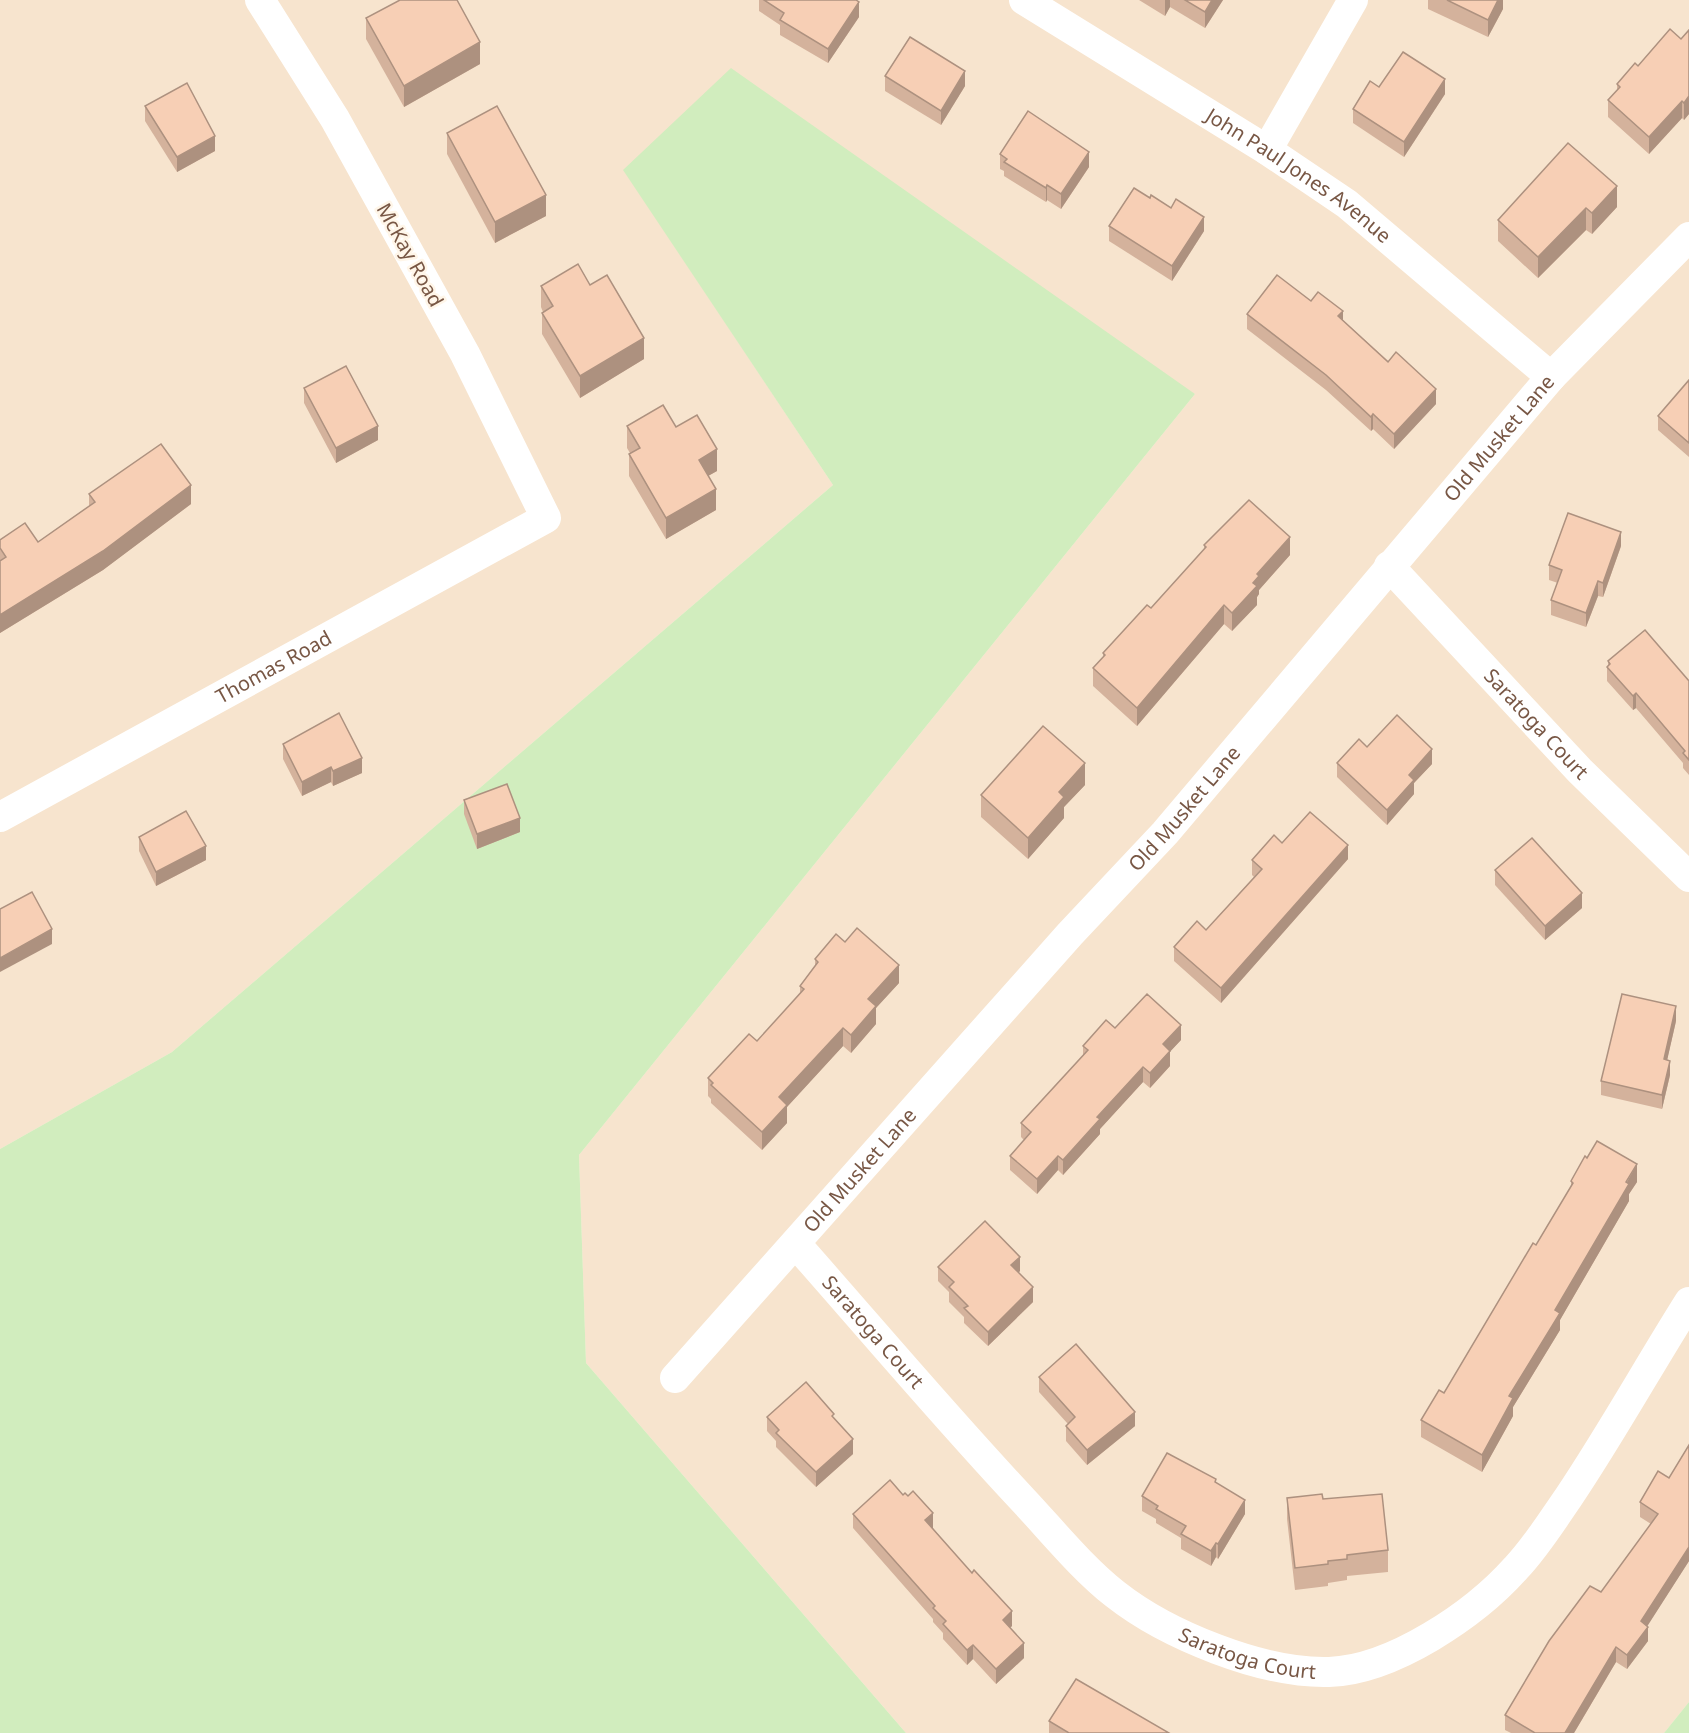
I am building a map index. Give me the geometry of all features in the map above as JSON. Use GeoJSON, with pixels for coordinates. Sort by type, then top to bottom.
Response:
{"type":"FeatureCollection","features":[{"type":"Feature","properties":{"kind":"street","name":"McKay Road"},"geometry":{"type":"LineString","coordinates":[[260,0],[335,119],[431,292],[465,354],[546,518]]}},
{"type":"Feature","properties":{"kind":"street","name":"John Paul Jones Avenue"},"geometry":{"type":"LineString","coordinates":[[1024,0],[1267,150],[1347,204],[1551,377]]}},
{"type":"Feature","properties":{"kind":"street"},"geometry":{"type":"LineString","coordinates":[[1267,150],[1353,0]]}},
{"type":"Feature","properties":{"kind":"street","name":"Old Musket Lane"},"geometry":{"type":"LineString","coordinates":[[675,1378],[796,1245],[1070,934],[1165,832],[1551,377],[1689,237]]}},
{"type":"Feature","properties":{"kind":"street","name":"Thomas Road"},"geometry":{"type":"LineString","coordinates":[[0,817],[546,518]]}},
{"type":"Feature","properties":{"kind":"street","name":"Saratoga Court"},"geometry":{"type":"LineString","coordinates":[[1389,566],[1580,771],[1689,877]]}},
{"type":"Feature","properties":{"kind":"street","name":"Saratoga Court"},"geometry":{"type":"LineString","coordinates":[[796,1245],[992,1467],[1116,1595],[1196,1641],[1238,1657],[1292,1669],[1330,1672],[1379,1661],[1410,1647],[1483,1600],[1517,1568],[1594,1458],[1689,1302]]}},
{"type":"Feature","properties":{"kind":"shaded area"},"geometry":{"type":"Polygon","coordinates":[[[0,0],[1689,0],[1689,1702],[1664,1733],[906,1733],[586,1363],[579,1155],[1195,394],[624,170],[833,485],[172,1052],[0,1149],[0,0]]]}},
{"type":"Feature","properties":{"kind":"green space"},"geometry":{"type":"Polygon","coordinates":[[[731,68],[1195,394],[579,1155],[586,1363],[906,1733],[0,1733],[0,1149],[172,1052],[833,485],[623,170],[731,68]]]}},
{"type":"Feature","properties":{"kind":"green space"},"geometry":{"type":"Polygon","coordinates":[[[1689,1702],[1689,1733],[1664,1733],[1689,1702]]]}},
{"type":"Feature","properties":{"kind":"building"},"geometry":{"type":"Polygon","coordinates":[[[400,0],[457,0],[480,42],[404,86],[366,18],[400,0]]]}},
{"type":"Feature","properties":{"kind":"building"},"geometry":{"type":"Polygon","coordinates":[[[764,0],[856,0],[859,2],[828,49],[780,20],[784,13],[764,0]]]}},
{"type":"Feature","properties":{"kind":"building"},"geometry":{"type":"Polygon","coordinates":[[[1185,0],[1212,0],[1205,12],[1185,0]]]}},
{"type":"Feature","properties":{"kind":"building"},"geometry":{"type":"Polygon","coordinates":[[[1447,0],[1498,0],[1488,20],[1447,0]]]}},
{"type":"Feature","properties":{"kind":"building"},"geometry":{"type":"Polygon","coordinates":[[[1670,29],[1681,39],[1689,30],[1689,96],[1649,137],[1608,100],[1620,87],[1617,84],[1635,63],[1638,66],[1670,29]]]}},
{"type":"Feature","properties":{"kind":"building"},"geometry":{"type":"Polygon","coordinates":[[[910,37],[965,71],[941,111],[885,76],[910,37]]]}},
{"type":"Feature","properties":{"kind":"building"},"geometry":{"type":"Polygon","coordinates":[[[1403,52],[1445,79],[1404,142],[1353,109],[1370,81],[1379,87],[1403,52]]]}},
{"type":"Feature","properties":{"kind":"building"},"geometry":{"type":"Polygon","coordinates":[[[187,83],[215,136],[177,157],[145,106],[187,83]]]}},
{"type":"Feature","properties":{"kind":"building"},"geometry":{"type":"Polygon","coordinates":[[[497,106],[546,195],[495,222],[447,133],[497,106]]]}},
{"type":"Feature","properties":{"kind":"building"},"geometry":{"type":"Polygon","coordinates":[[[1028,111],[1089,152],[1061,194],[1047,185],[1046,188],[1004,162],[1007,159],[1000,154],[1028,111]]]}},
{"type":"Feature","properties":{"kind":"building"},"geometry":{"type":"Polygon","coordinates":[[[1568,143],[1617,186],[1592,213],[1586,208],[1538,257],[1498,220],[1568,143]]]}},
{"type":"Feature","properties":{"kind":"building"},"geometry":{"type":"Polygon","coordinates":[[[1134,188],[1150,198],[1151,195],[1171,208],[1176,199],[1204,217],[1172,266],[1109,226],[1134,188]]]}},
{"type":"Feature","properties":{"kind":"building"},"geometry":{"type":"Polygon","coordinates":[[[578,264],[590,285],[607,275],[644,338],[580,376],[542,313],[553,306],[541,286],[578,264]]]}},
{"type":"Feature","properties":{"kind":"building"},"geometry":{"type":"Polygon","coordinates":[[[1277,275],[1311,301],[1318,292],[1343,311],[1338,316],[1388,362],[1396,352],[1436,389],[1394,434],[1373,414],[1371,417],[1326,375],[1247,314],[1277,275]]]}},
{"type":"Feature","properties":{"kind":"building"},"geometry":{"type":"Polygon","coordinates":[[[346,366],[378,426],[336,448],[304,388],[346,366]]]}},
{"type":"Feature","properties":{"kind":"building"},"geometry":{"type":"Polygon","coordinates":[[[1689,380],[1689,443],[1658,416],[1689,380]]]}},
{"type":"Feature","properties":{"kind":"building"},"geometry":{"type":"Polygon","coordinates":[[[663,405],[676,427],[697,415],[717,449],[699,460],[716,489],[666,518],[629,454],[640,448],[627,426],[663,405]]]}},
{"type":"Feature","properties":{"kind":"building"},"geometry":{"type":"Polygon","coordinates":[[[161,444],[191,485],[103,551],[0,615],[0,561],[6,557],[0,548],[0,540],[25,523],[38,542],[95,502],[89,494],[161,444]]]}},
{"type":"Feature","properties":{"kind":"building"},"geometry":{"type":"Polygon","coordinates":[[[1249,500],[1290,537],[1257,574],[1259,576],[1253,583],[1257,586],[1232,613],[1224,605],[1137,708],[1093,668],[1105,655],[1103,653],[1147,605],[1151,608],[1206,547],[1204,545],[1249,500]]]}},
{"type":"Feature","properties":{"kind":"building"},"geometry":{"type":"Polygon","coordinates":[[[1568,513],[1621,532],[1603,583],[1598,581],[1586,613],[1551,600],[1562,570],[1549,565],[1568,513]]]}},
{"type":"Feature","properties":{"kind":"building"},"geometry":{"type":"Polygon","coordinates":[[[1645,630],[1689,681],[1689,760],[1683,753],[1685,751],[1636,693],[1633,696],[1607,667],[1610,664],[1608,661],[1645,630]]]}},
{"type":"Feature","properties":{"kind":"building"},"geometry":{"type":"Polygon","coordinates":[[[339,713],[362,758],[333,771],[331,767],[302,782],[283,744],[339,713]]]}},
{"type":"Feature","properties":{"kind":"building"},"geometry":{"type":"Polygon","coordinates":[[[1397,715],[1432,749],[1409,775],[1414,780],[1387,810],[1337,763],[1359,739],[1367,747],[1397,715]]]}},
{"type":"Feature","properties":{"kind":"building"},"geometry":{"type":"Polygon","coordinates":[[[1043,726],[1085,763],[1059,792],[1064,797],[1028,838],[981,795],[1043,726]]]}},
{"type":"Feature","properties":{"kind":"building"},"geometry":{"type":"Polygon","coordinates":[[[507,784],[520,818],[477,834],[464,800],[507,784]]]}},
{"type":"Feature","properties":{"kind":"building"},"geometry":{"type":"Polygon","coordinates":[[[186,811],[206,846],[156,872],[139,837],[186,811]]]}},
{"type":"Feature","properties":{"kind":"building"},"geometry":{"type":"Polygon","coordinates":[[[1310,812],[1348,845],[1221,988],[1174,947],[1197,921],[1206,930],[1262,869],[1252,860],[1274,835],[1282,843],[1310,812]]]}},
{"type":"Feature","properties":{"kind":"building"},"geometry":{"type":"Polygon","coordinates":[[[1532,838],[1582,893],[1545,926],[1495,870],[1532,838]]]}},
{"type":"Feature","properties":{"kind":"building"},"geometry":{"type":"Polygon","coordinates":[[[32,892],[52,929],[0,958],[0,909],[32,892]]]}},
{"type":"Feature","properties":{"kind":"building"},"geometry":{"type":"Polygon","coordinates":[[[857,928],[899,965],[868,999],[876,1006],[851,1035],[843,1028],[779,1097],[787,1105],[762,1132],[711,1085],[713,1083],[708,1078],[749,1034],[757,1041],[804,989],[800,986],[818,962],[815,959],[836,934],[845,942],[857,928]]]}},
{"type":"Feature","properties":{"kind":"building"},"geometry":{"type":"Polygon","coordinates":[[[1147,994],[1181,1025],[1163,1044],[1170,1051],[1150,1073],[1143,1067],[1097,1117],[1100,1119],[1063,1160],[1058,1156],[1037,1179],[1010,1156],[1031,1132],[1021,1123],[1088,1050],[1083,1046],[1106,1020],[1115,1028],[1147,994]]]}},
{"type":"Feature","properties":{"kind":"building"},"geometry":{"type":"Polygon","coordinates":[[[1622,994],[1676,1006],[1664,1059],[1670,1061],[1662,1095],[1601,1081],[1622,994]]]}},
{"type":"Feature","properties":{"kind":"building"},"geometry":{"type":"Polygon","coordinates":[[[1597,1141],[1637,1164],[1626,1182],[1629,1184],[1555,1310],[1560,1313],[1509,1396],[1513,1398],[1482,1455],[1421,1420],[1439,1390],[1444,1393],[1533,1243],[1536,1245],[1573,1183],[1571,1181],[1585,1156],[1587,1158],[1597,1141]]]}},
{"type":"Feature","properties":{"kind":"building"},"geometry":{"type":"Polygon","coordinates":[[[985,1221],[1020,1257],[1011,1265],[1033,1287],[988,1332],[964,1308],[968,1306],[949,1287],[954,1282],[938,1267],[985,1221]]]}},
{"type":"Feature","properties":{"kind":"building"},"geometry":{"type":"Polygon","coordinates":[[[1076,1344],[1135,1412],[1087,1450],[1066,1426],[1075,1417],[1039,1377],[1076,1344]]]}},
{"type":"Feature","properties":{"kind":"building"},"geometry":{"type":"Polygon","coordinates":[[[806,1382],[853,1439],[816,1472],[776,1433],[779,1430],[767,1417],[806,1382]]]}},
{"type":"Feature","properties":{"kind":"building"},"geometry":{"type":"Polygon","coordinates":[[[1689,1445],[1689,1547],[1641,1621],[1648,1627],[1627,1655],[1616,1647],[1565,1733],[1535,1733],[1505,1715],[1549,1641],[1590,1586],[1601,1592],[1658,1514],[1640,1502],[1658,1471],[1669,1478],[1689,1445]]]}},
{"type":"Feature","properties":{"kind":"building"},"geometry":{"type":"Polygon","coordinates":[[[1167,1453],[1216,1479],[1215,1482],[1245,1500],[1218,1544],[1216,1543],[1211,1551],[1181,1534],[1186,1526],[1156,1509],[1158,1506],[1142,1496],[1167,1453]]]}},
{"type":"Feature","properties":{"kind":"building"},"geometry":{"type":"Polygon","coordinates":[[[890,1480],[903,1495],[905,1493],[908,1496],[913,1491],[933,1513],[925,1520],[972,1573],[974,1570],[1012,1611],[1003,1620],[1024,1643],[996,1669],[973,1645],[967,1650],[943,1624],[946,1621],[933,1608],[935,1606],[853,1514],[890,1480]]]}},
{"type":"Feature","properties":{"kind":"building"},"geometry":{"type":"Polygon","coordinates":[[[1322,1494],[1323,1499],[1382,1494],[1388,1550],[1347,1555],[1347,1559],[1328,1561],[1328,1564],[1295,1568],[1287,1498],[1322,1494]]]}},
{"type":"Feature","properties":{"kind":"building"},"geometry":{"type":"Polygon","coordinates":[[[1076,1679],[1169,1733],[1069,1733],[1049,1721],[1076,1679]]]}}]}
